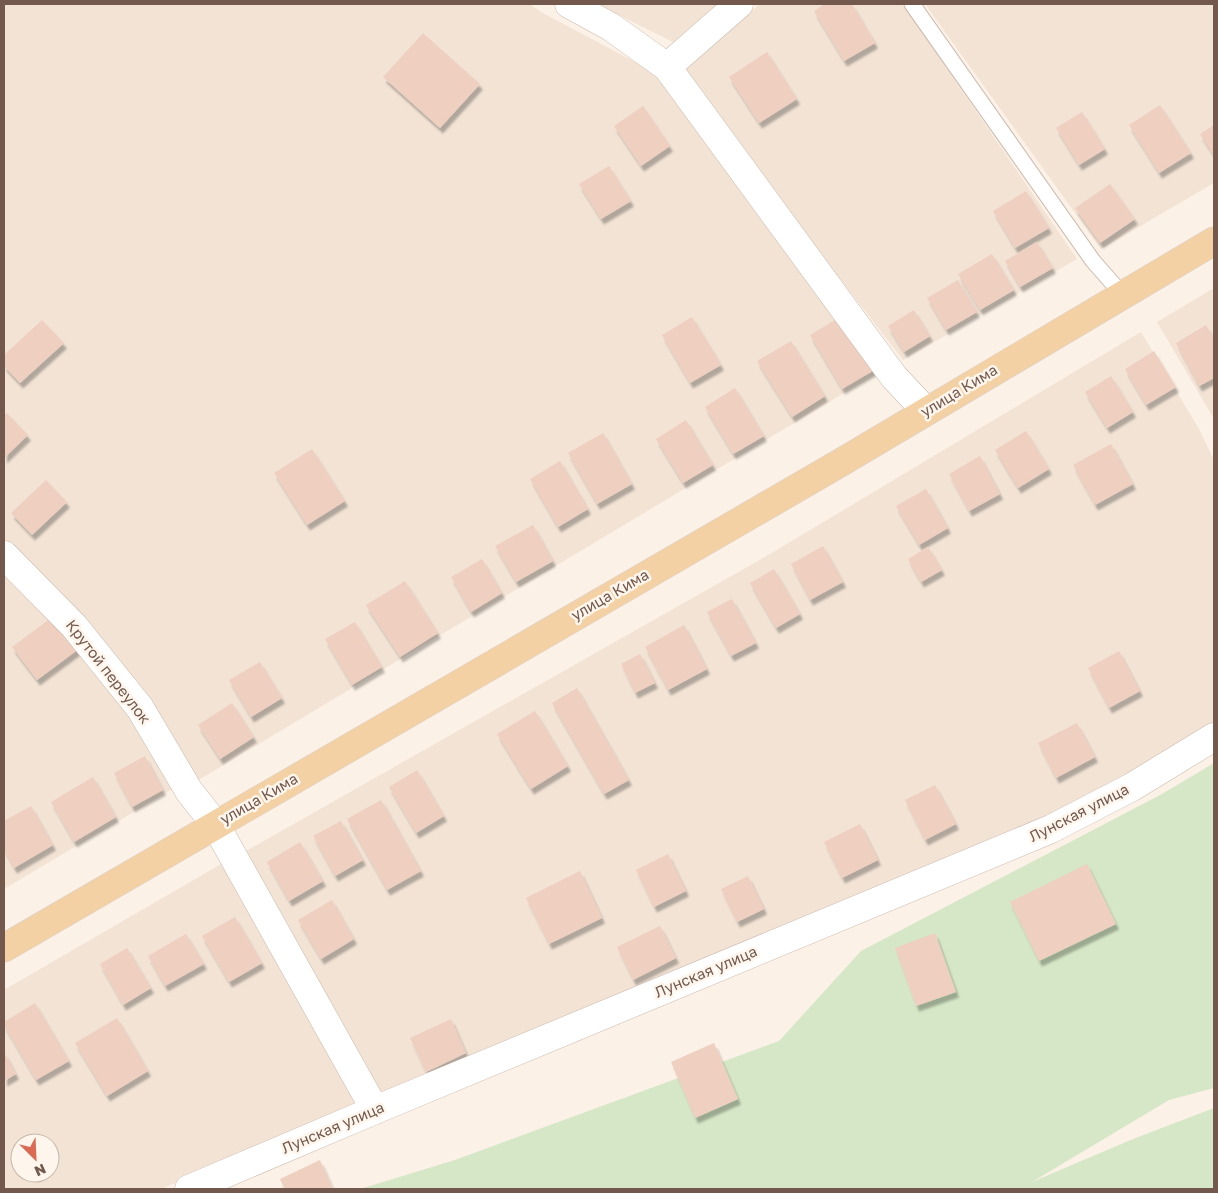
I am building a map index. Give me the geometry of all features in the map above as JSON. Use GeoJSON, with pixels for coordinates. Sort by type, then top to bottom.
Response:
{"type":"FeatureCollection","features":[{"type":"Feature","properties":{"kind":"main road","name":"улица Кима"},"geometry":{"type":"LineString","coordinates":[[4,948],[840,463],[1214,241]]}},
{"type":"Feature","properties":{"kind":"street"},"geometry":{"type":"LineString","coordinates":[[569,4],[611,27],[667,67],[894,377],[926,411]]}},
{"type":"Feature","properties":{"kind":"street"},"geometry":{"type":"LineString","coordinates":[[667,67],[739,4]]}},
{"type":"Feature","properties":{"kind":"street","name":"Крутой переулок"},"geometry":{"type":"LineString","coordinates":[[4,555],[74,626],[140,708],[189,791],[215,824],[375,1110]]}},
{"type":"Feature","properties":{"kind":"street","name":"Лунская улица"},"geometry":{"type":"LineString","coordinates":[[190,1189],[375,1110],[1051,829],[1132,786],[1214,737]]}},
{"type":"Feature","properties":{"kind":"lane"},"geometry":{"type":"LineString","coordinates":[[912,4],[1093,260],[1122,294]]}},
{"type":"Feature","properties":{"kind":"shaded area"},"geometry":{"type":"Polygon","coordinates":[[[4,4],[530,4],[541,12],[663,77],[876,374],[195,782],[4,541],[4,4]]]}},
{"type":"Feature","properties":{"kind":"shaded area"},"geometry":{"type":"Polygon","coordinates":[[[597,4],[717,4],[673,42],[597,4]]]}},
{"type":"Feature","properties":{"kind":"shaded area"},"geometry":{"type":"Polygon","coordinates":[[[760,4],[903,4],[1077,259],[903,360],[678,69],[760,4]]]}},
{"type":"Feature","properties":{"kind":"shaded area"},"geometry":{"type":"Polygon","coordinates":[[[925,4],[1214,4],[1214,183],[1101,249],[925,4]]]}},
{"type":"Feature","properties":{"kind":"shaded area"},"geometry":{"type":"Polygon","coordinates":[[[1214,288],[1214,419],[1157,322],[1214,288]]]}},
{"type":"Feature","properties":{"kind":"shaded area"},"geometry":{"type":"Polygon","coordinates":[[[1141,332],[1199,429],[1214,460],[1214,726],[1050,818],[381,1097],[246,851],[770,554],[1141,332]]]}},
{"type":"Feature","properties":{"kind":"shaded area"},"geometry":{"type":"Polygon","coordinates":[[[4,557],[72,627],[179,785],[4,889],[4,557]]]}},
{"type":"Feature","properties":{"kind":"shaded area"},"geometry":{"type":"Polygon","coordinates":[[[228,860],[360,1103],[161,1189],[4,1189],[4,990],[228,860]]]}},
{"type":"Feature","properties":{"kind":"green space"},"geometry":{"type":"Polygon","coordinates":[[[1214,763],[1214,1088],[1169,1100],[1032,1182],[1133,1139],[1214,1108],[1214,1189],[360,1189],[455,1160],[779,1041],[861,951],[1162,794],[1214,763]]]}},
{"type":"Feature","properties":{"kind":"building"},"geometry":{"type":"Polygon","coordinates":[[[825,4],[852,4],[875,43],[844,61],[814,11],[825,4]]]}},
{"type":"Feature","properties":{"kind":"building"},"geometry":{"type":"Polygon","coordinates":[[[423,33],[480,84],[440,128],[383,77],[423,33]]]}},
{"type":"Feature","properties":{"kind":"building"},"geometry":{"type":"Polygon","coordinates":[[[767,52],[797,99],[759,123],[729,77],[767,52]]]}},
{"type":"Feature","properties":{"kind":"building"},"geometry":{"type":"Polygon","coordinates":[[[1160,105],[1191,153],[1159,173],[1129,125],[1160,105]]]}},
{"type":"Feature","properties":{"kind":"building"},"geometry":{"type":"Polygon","coordinates":[[[643,106],[670,146],[641,166],[614,126],[643,106]]]}},
{"type":"Feature","properties":{"kind":"building"},"geometry":{"type":"Polygon","coordinates":[[[1082,112],[1105,149],[1079,165],[1056,128],[1082,112]]]}},
{"type":"Feature","properties":{"kind":"building"},"geometry":{"type":"Polygon","coordinates":[[[1214,125],[1214,156],[1200,134],[1214,125]]]}},
{"type":"Feature","properties":{"kind":"building"},"geometry":{"type":"Polygon","coordinates":[[[609,166],[631,201],[601,219],[579,184],[609,166]]]}},
{"type":"Feature","properties":{"kind":"building"},"geometry":{"type":"Polygon","coordinates":[[[1110,184],[1135,219],[1100,243],[1075,208],[1110,184]]]}},
{"type":"Feature","properties":{"kind":"building"},"geometry":{"type":"Polygon","coordinates":[[[1026,191],[1049,228],[1015,248],[993,211],[1026,191]]]}},
{"type":"Feature","properties":{"kind":"building"},"geometry":{"type":"Polygon","coordinates":[[[1037,242],[1053,268],[1020,287],[1005,261],[1037,242]]]}},
{"type":"Feature","properties":{"kind":"building"},"geometry":{"type":"Polygon","coordinates":[[[992,254],[1014,290],[980,310],[958,274],[992,254]]]}},
{"type":"Feature","properties":{"kind":"building"},"geometry":{"type":"Polygon","coordinates":[[[958,280],[977,312],[946,330],[927,298],[958,280]]]}},
{"type":"Feature","properties":{"kind":"building"},"geometry":{"type":"Polygon","coordinates":[[[914,310],[930,336],[904,352],[888,326],[914,310]]]}},
{"type":"Feature","properties":{"kind":"building"},"geometry":{"type":"Polygon","coordinates":[[[845,314],[876,369],[842,389],[810,335],[845,314]]]}},
{"type":"Feature","properties":{"kind":"building"},"geometry":{"type":"Polygon","coordinates":[[[692,317],[721,365],[690,383],[662,335],[692,317]]]}},
{"type":"Feature","properties":{"kind":"building"},"geometry":{"type":"Polygon","coordinates":[[[42,320],[64,343],[20,383],[4,366],[4,355],[42,320]]]}},
{"type":"Feature","properties":{"kind":"building"},"geometry":{"type":"Polygon","coordinates":[[[1206,325],[1214,339],[1214,378],[1199,386],[1176,343],[1206,325]]]}},
{"type":"Feature","properties":{"kind":"building"},"geometry":{"type":"Polygon","coordinates":[[[791,341],[825,396],[792,417],[757,361],[791,341]]]}},
{"type":"Feature","properties":{"kind":"building"},"geometry":{"type":"Polygon","coordinates":[[[1154,351],[1176,387],[1146,405],[1125,369],[1154,351]]]}},
{"type":"Feature","properties":{"kind":"building"},"geometry":{"type":"Polygon","coordinates":[[[1111,376],[1133,412],[1107,428],[1085,392],[1111,376]]]}},
{"type":"Feature","properties":{"kind":"building"},"geometry":{"type":"Polygon","coordinates":[[[735,388],[764,436],[733,454],[705,407],[735,388]]]}},
{"type":"Feature","properties":{"kind":"building"},"geometry":{"type":"Polygon","coordinates":[[[7,413],[28,435],[4,458],[4,416],[7,413]]]}},
{"type":"Feature","properties":{"kind":"building"},"geometry":{"type":"Polygon","coordinates":[[[686,420],[713,465],[683,483],[656,439],[686,420]]]}},
{"type":"Feature","properties":{"kind":"building"},"geometry":{"type":"Polygon","coordinates":[[[1026,431],[1049,469],[1018,488],[995,450],[1026,431]]]}},
{"type":"Feature","properties":{"kind":"building"},"geometry":{"type":"Polygon","coordinates":[[[603,433],[632,484],[597,504],[568,453],[603,433]]]}},
{"type":"Feature","properties":{"kind":"building"},"geometry":{"type":"Polygon","coordinates":[[[1111,444],[1133,484],[1095,505],[1073,465],[1111,444]]]}},
{"type":"Feature","properties":{"kind":"building"},"geometry":{"type":"Polygon","coordinates":[[[312,449],[345,501],[307,525],[274,473],[312,449]]]}},
{"type":"Feature","properties":{"kind":"building"},"geometry":{"type":"Polygon","coordinates":[[[980,456],[1000,494],[969,511],[949,474],[980,456]]]}},
{"type":"Feature","properties":{"kind":"building"},"geometry":{"type":"Polygon","coordinates":[[[560,461],[588,509],[558,527],[530,479],[560,461]]]}},
{"type":"Feature","properties":{"kind":"building"},"geometry":{"type":"Polygon","coordinates":[[[46,480],[67,502],[32,535],[11,513],[46,480]]]}},
{"type":"Feature","properties":{"kind":"building"},"geometry":{"type":"Polygon","coordinates":[[[926,489],[948,528],[919,545],[896,506],[926,489]]]}},
{"type":"Feature","properties":{"kind":"building"},"geometry":{"type":"Polygon","coordinates":[[[533,525],[553,561],[516,582],[495,546],[533,525]]]}},
{"type":"Feature","properties":{"kind":"building"},"geometry":{"type":"Polygon","coordinates":[[[823,546],[843,582],[810,600],[791,564],[823,546]]]}},
{"type":"Feature","properties":{"kind":"building"},"geometry":{"type":"Polygon","coordinates":[[[928,547],[942,570],[921,582],[908,559],[928,547]]]}},
{"type":"Feature","properties":{"kind":"building"},"geometry":{"type":"Polygon","coordinates":[[[482,559],[502,593],[471,612],[451,577],[482,559]]]}},
{"type":"Feature","properties":{"kind":"building"},"geometry":{"type":"Polygon","coordinates":[[[774,569],[800,614],[776,628],[750,583],[774,569]]]}},
{"type":"Feature","properties":{"kind":"building"},"geometry":{"type":"Polygon","coordinates":[[[405,581],[438,633],[400,657],[366,605],[405,581]]]}},
{"type":"Feature","properties":{"kind":"building"},"geometry":{"type":"Polygon","coordinates":[[[732,599],[756,643],[731,656],[707,612],[732,599]]]}},
{"type":"Feature","properties":{"kind":"building"},"geometry":{"type":"Polygon","coordinates":[[[55,615],[80,648],[37,680],[12,647],[55,615]]]}},
{"type":"Feature","properties":{"kind":"building"},"geometry":{"type":"Polygon","coordinates":[[[355,622],[382,667],[352,685],[325,639],[355,622]]]}},
{"type":"Feature","properties":{"kind":"building"},"geometry":{"type":"Polygon","coordinates":[[[684,625],[707,669],[668,690],[645,647],[684,625]]]}},
{"type":"Feature","properties":{"kind":"building"},"geometry":{"type":"Polygon","coordinates":[[[1119,651],[1140,691],[1109,708],[1088,668],[1119,651]]]}},
{"type":"Feature","properties":{"kind":"building"},"geometry":{"type":"Polygon","coordinates":[[[640,654],[655,683],[635,693],[621,664],[640,654]]]}},
{"type":"Feature","properties":{"kind":"building"},"geometry":{"type":"Polygon","coordinates":[[[260,662],[282,698],[251,717],[229,680],[260,662]]]}},
{"type":"Feature","properties":{"kind":"building"},"geometry":{"type":"Polygon","coordinates":[[[577,688],[629,780],[604,794],[552,703],[577,688]]]}},
{"type":"Feature","properties":{"kind":"building"},"geometry":{"type":"Polygon","coordinates":[[[232,703],[254,737],[220,759],[198,725],[232,703]]]}},
{"type":"Feature","properties":{"kind":"building"},"geometry":{"type":"Polygon","coordinates":[[[535,711],[568,766],[531,789],[497,734],[535,711]]]}},
{"type":"Feature","properties":{"kind":"building"},"geometry":{"type":"Polygon","coordinates":[[[1077,723],[1095,757],[1056,778],[1038,743],[1077,723]]]}},
{"type":"Feature","properties":{"kind":"building"},"geometry":{"type":"Polygon","coordinates":[[[145,756],[163,790],[132,807],[114,773],[145,756]]]}},
{"type":"Feature","properties":{"kind":"building"},"geometry":{"type":"Polygon","coordinates":[[[417,770],[444,816],[416,833],[389,787],[417,770]]]}},
{"type":"Feature","properties":{"kind":"building"},"geometry":{"type":"Polygon","coordinates":[[[93,777],[116,817],[74,842],[51,802],[93,777]]]}},
{"type":"Feature","properties":{"kind":"building"},"geometry":{"type":"Polygon","coordinates":[[[935,785],[956,824],[925,840],[905,800],[935,785]]]}},
{"type":"Feature","properties":{"kind":"building"},"geometry":{"type":"Polygon","coordinates":[[[381,800],[421,871],[387,890],[347,819],[381,800]]]}},
{"type":"Feature","properties":{"kind":"building"},"geometry":{"type":"Polygon","coordinates":[[[31,806],[53,845],[14,868],[4,850],[4,821],[31,806]]]}},
{"type":"Feature","properties":{"kind":"building"},"geometry":{"type":"Polygon","coordinates":[[[341,821],[363,860],[335,876],[313,836],[341,821]]]}},
{"type":"Feature","properties":{"kind":"building"},"geometry":{"type":"Polygon","coordinates":[[[860,824],[878,860],[842,878],[824,842],[860,824]]]}},
{"type":"Feature","properties":{"kind":"building"},"geometry":{"type":"Polygon","coordinates":[[[300,842],[323,881],[289,901],[267,862],[300,842]]]}},
{"type":"Feature","properties":{"kind":"building"},"geometry":{"type":"Polygon","coordinates":[[[668,854],[686,891],[654,907],[636,870],[668,854]]]}},
{"type":"Feature","properties":{"kind":"building"},"geometry":{"type":"Polygon","coordinates":[[[1087,864],[1116,924],[1039,961],[1010,902],[1087,864]]]}},
{"type":"Feature","properties":{"kind":"building"},"geometry":{"type":"Polygon","coordinates":[[[580,871],[602,918],[549,944],[526,898],[580,871]]]}},
{"type":"Feature","properties":{"kind":"building"},"geometry":{"type":"Polygon","coordinates":[[[748,876],[764,909],[737,922],[721,889],[748,876]]]}},
{"type":"Feature","properties":{"kind":"building"},"geometry":{"type":"Polygon","coordinates":[[[332,900],[354,939],[321,959],[298,920],[332,900]]]}},
{"type":"Feature","properties":{"kind":"building"},"geometry":{"type":"Polygon","coordinates":[[[235,917],[262,963],[229,982],[202,936],[235,917]]]}},
{"type":"Feature","properties":{"kind":"building"},"geometry":{"type":"Polygon","coordinates":[[[660,926],[676,958],[633,980],[617,947],[660,926]]]}},
{"type":"Feature","properties":{"kind":"building"},"geometry":{"type":"Polygon","coordinates":[[[935,933],[956,992],[916,1006],[895,948],[935,933]]]}},
{"type":"Feature","properties":{"kind":"building"},"geometry":{"type":"Polygon","coordinates":[[[186,934],[204,964],[165,986],[148,956],[186,934]]]}},
{"type":"Feature","properties":{"kind":"building"},"geometry":{"type":"Polygon","coordinates":[[[127,948],[151,988],[123,1005],[100,964],[127,948]]]}},
{"type":"Feature","properties":{"kind":"building"},"geometry":{"type":"Polygon","coordinates":[[[35,1003],[69,1061],[36,1080],[4,1025],[4,1022],[35,1003]]]}},
{"type":"Feature","properties":{"kind":"building"},"geometry":{"type":"Polygon","coordinates":[[[117,1018],[148,1071],[107,1096],[75,1043],[117,1018]]]}},
{"type":"Feature","properties":{"kind":"building"},"geometry":{"type":"Polygon","coordinates":[[[451,1019],[466,1053],[426,1072],[410,1038],[451,1019]]]}},
{"type":"Feature","properties":{"kind":"building"},"geometry":{"type":"Polygon","coordinates":[[[714,1043],[738,1099],[695,1118],[671,1062],[714,1043]]]}},
{"type":"Feature","properties":{"kind":"building"},"geometry":{"type":"Polygon","coordinates":[[[4,1052],[16,1074],[4,1081],[4,1052]]]}},
{"type":"Feature","properties":{"kind":"building"},"geometry":{"type":"Polygon","coordinates":[[[320,1160],[333,1189],[285,1189],[280,1179],[320,1160]]]}}]}
